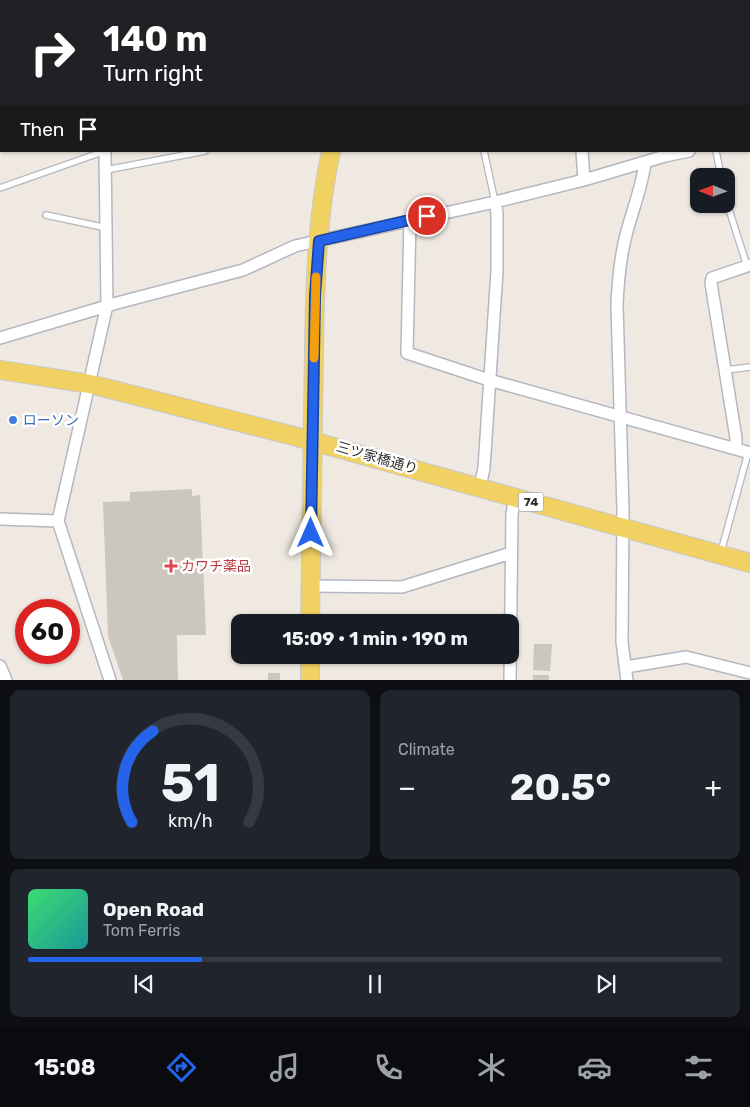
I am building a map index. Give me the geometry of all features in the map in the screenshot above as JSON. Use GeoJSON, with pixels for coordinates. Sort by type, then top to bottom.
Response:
{"type":"FeatureCollection","features":[{"type":"Feature","properties":{"kind":"main road"},"geometry":{"type":"LineString","coordinates":[[310,614],[315,296],[325,179],[331,152]]}},
{"type":"Feature","properties":{"kind":"main road","name":"三ツ家橋通り"},"geometry":{"type":"LineString","coordinates":[[0,370],[90,384],[312,441],[750,563]]}},
{"type":"Feature","properties":{"kind":"main road"},"geometry":{"type":"LineString","coordinates":[[310,664],[310,680]]}},
{"type":"Feature","properties":{"kind":"street"},"geometry":{"type":"LineString","coordinates":[[105,152],[107,305],[58,521],[110,680]]}},
{"type":"Feature","properties":{"kind":"street"},"geometry":{"type":"LineString","coordinates":[[582,152],[584,180]]}},
{"type":"Feature","properties":{"kind":"street"},"geometry":{"type":"LineString","coordinates":[[0,338],[107,305],[243,270],[295,246],[495,202],[584,180],[646,162],[666,154],[681,152]]}},
{"type":"Feature","properties":{"kind":"street"},"geometry":{"type":"LineString","coordinates":[[627,680],[622,642],[624,528],[617,305],[618,277],[625,236],[644,176],[646,162]]}},
{"type":"Feature","properties":{"kind":"street"},"geometry":{"type":"LineString","coordinates":[[480,487],[484,468],[498,250],[495,202]]}},
{"type":"Feature","properties":{"kind":"street"},"geometry":{"type":"LineString","coordinates":[[410,220],[406,353],[489,380],[749,453]]}},
{"type":"Feature","properties":{"kind":"street"},"geometry":{"type":"LineString","coordinates":[[736,449],[726,370],[711,283],[712,278],[748,266]]}},
{"type":"Feature","properties":{"kind":"street"},"geometry":{"type":"LineString","coordinates":[[510,680],[512,514],[515,497]]}},
{"type":"Feature","properties":{"kind":"street"},"geometry":{"type":"LineString","coordinates":[[0,519],[58,521]]}},
{"type":"Feature","properties":{"kind":"street"},"geometry":{"type":"LineString","coordinates":[[311,586],[402,586],[511,553]]}},
{"type":"Feature","properties":{"kind":"street"},"geometry":{"type":"LineString","coordinates":[[626,667],[686,657],[750,674]]}},
{"type":"Feature","properties":{"kind":"street"},"geometry":{"type":"LineString","coordinates":[[0,666],[6,680]]}},
{"type":"Feature","properties":{"kind":"lane"},"geometry":{"type":"LineString","coordinates":[[0,188],[102,152]]}},
{"type":"Feature","properties":{"kind":"lane"},"geometry":{"type":"LineString","coordinates":[[106,170],[200,152]]}},
{"type":"Feature","properties":{"kind":"lane"},"geometry":{"type":"LineString","coordinates":[[484,152],[495,202]]}},
{"type":"Feature","properties":{"kind":"lane"},"geometry":{"type":"LineString","coordinates":[[716,152],[719,168]]}},
{"type":"Feature","properties":{"kind":"lane"},"geometry":{"type":"LineString","coordinates":[[730,213],[748,266]]}},
{"type":"Feature","properties":{"kind":"lane"},"geometry":{"type":"LineString","coordinates":[[46,215],[107,228]]}},
{"type":"Feature","properties":{"kind":"lane"},"geometry":{"type":"LineString","coordinates":[[726,370],[750,367]]}},
{"type":"Feature","properties":{"kind":"lane"},"geometry":{"type":"LineString","coordinates":[[720,554],[749,453]]}},
{"type":"Feature","properties":{"kind":"building"},"geometry":{"type":"Polygon","coordinates":[[[192,489],[192,496],[200,495],[206,635],[177,635],[178,680],[123,680],[108,636],[103,502],[130,501],[130,492],[192,489]]]}},
{"type":"Feature","properties":{"kind":"building"},"geometry":{"type":"Polygon","coordinates":[[[534,644],[552,644],[550,671],[533,670],[534,644]]]}},
{"type":"Feature","properties":{"kind":"building"},"geometry":{"type":"Polygon","coordinates":[[[268,673],[280,673],[280,680],[268,680],[268,673]]]}},
{"type":"Feature","properties":{"kind":"building"},"geometry":{"type":"Polygon","coordinates":[[[533,675],[549,675],[549,680],[533,680],[533,675]]]}},
{"type":"Feature","properties":{"kind":"slow traffic"},"geometry":{"type":"LineString","coordinates":[[314,358],[316,277]]}},
{"type":"Feature","properties":{"kind":"place","name":"ローソン"},"geometry":{"type":"Point","coordinates":[13,420]}},
{"type":"Feature","properties":{"kind":"place","name":"カワチ薬品"},"geometry":{"type":"Point","coordinates":[171,566]}},
{"type":"Feature","properties":{"kind":"route"},"geometry":{"type":"LineString","coordinates":[[311,533],[315,296],[319,241],[427,216]]}}]}
